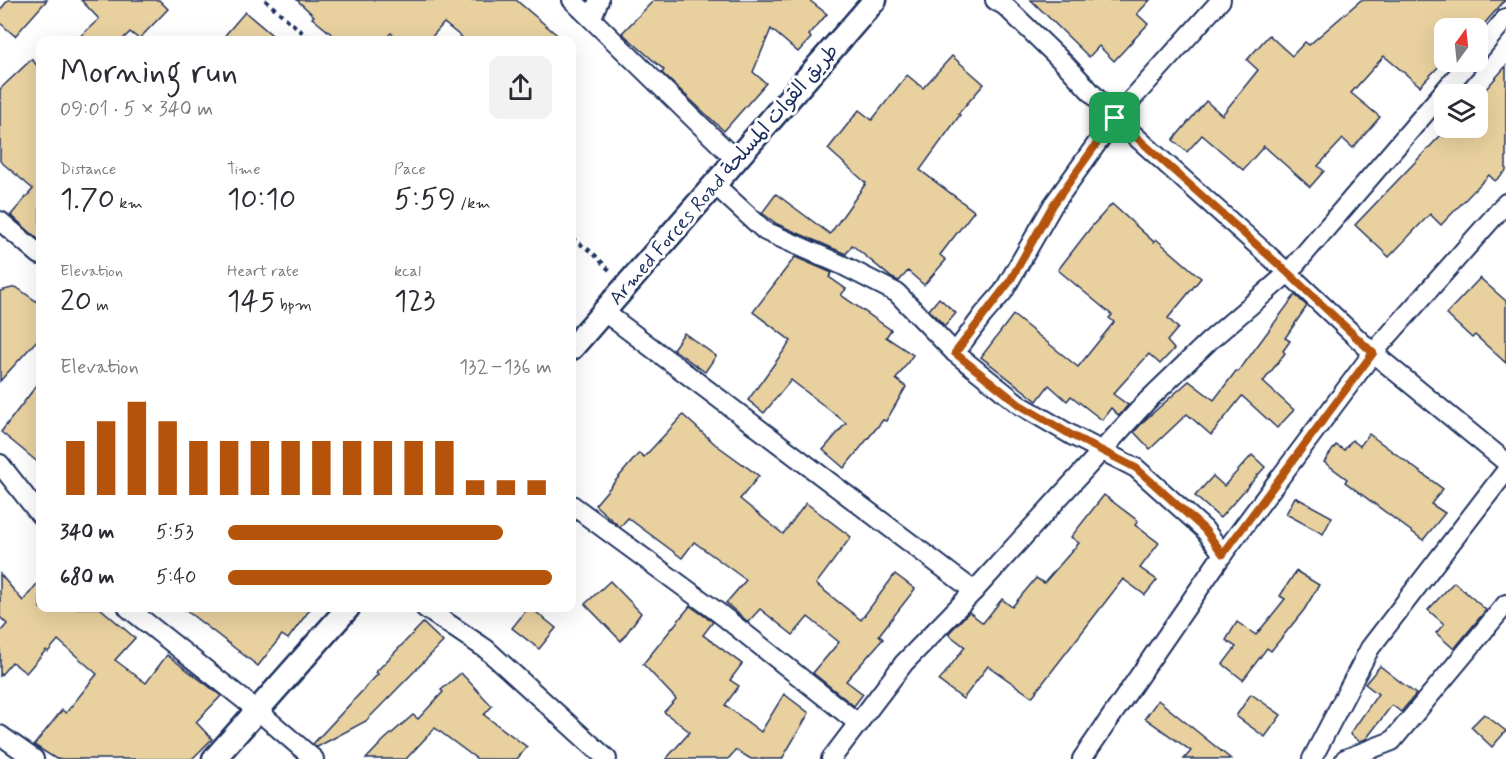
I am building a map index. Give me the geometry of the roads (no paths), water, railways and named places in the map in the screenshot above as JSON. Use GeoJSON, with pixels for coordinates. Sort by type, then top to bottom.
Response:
{"type":"FeatureCollection","features":[{"type":"Feature","properties":{"kind":"street"},"geometry":{"type":"LineString","coordinates":[[572,0],[736,160]]}},
{"type":"Feature","properties":{"kind":"street"},"geometry":{"type":"LineString","coordinates":[[592,17],[599,0]]}},
{"type":"Feature","properties":{"kind":"street","name":"Armed Forces Road طريق القوات المسلحة"},"geometry":{"type":"LineString","coordinates":[[576,343],[875,0]]}},
{"type":"Feature","properties":{"kind":"street"},"geometry":{"type":"LineString","coordinates":[[995,0],[1005,6],[1067,66],[1115,118],[1288,273],[1373,353],[1506,462]]}},
{"type":"Feature","properties":{"kind":"street"},"geometry":{"type":"LineString","coordinates":[[955,353],[1010,281],[1053,205],[1115,118],[1221,0]]}},
{"type":"Feature","properties":{"kind":"street"},"geometry":{"type":"LineString","coordinates":[[1488,40],[1506,18]]}},
{"type":"Feature","properties":{"kind":"street"},"geometry":{"type":"LineString","coordinates":[[831,759],[904,663],[974,591],[1147,401],[1208,342],[1288,273],[1460,72]]}},
{"type":"Feature","properties":{"kind":"street"},"geometry":{"type":"LineString","coordinates":[[714,185],[765,231],[897,292],[955,353],[1020,405],[1136,468],[1204,529],[1223,554]]}},
{"type":"Feature","properties":{"kind":"street"},"geometry":{"type":"LineString","coordinates":[[1082,759],[1223,554],[1373,353],[1506,203]]}},
{"type":"Feature","properties":{"kind":"street"},"geometry":{"type":"LineString","coordinates":[[0,221],[36,252]]}},
{"type":"Feature","properties":{"kind":"street"},"geometry":{"type":"LineString","coordinates":[[603,311],[974,591]]}},
{"type":"Feature","properties":{"kind":"street"},"geometry":{"type":"LineString","coordinates":[[0,464],[36,510]]}},
{"type":"Feature","properties":{"kind":"street"},"geometry":{"type":"LineString","coordinates":[[1312,759],[1370,648],[1506,471]]}},
{"type":"Feature","properties":{"kind":"street"},"geometry":{"type":"LineString","coordinates":[[576,508],[719,613],[859,724]]}},
{"type":"Feature","properties":{"kind":"street"},"geometry":{"type":"LineString","coordinates":[[1345,759],[1392,741],[1506,604]]}},
{"type":"Feature","properties":{"kind":"street"},"geometry":{"type":"LineString","coordinates":[[133,612],[258,711],[314,759]]}},
{"type":"Feature","properties":{"kind":"street"},"geometry":{"type":"LineString","coordinates":[[214,759],[345,612]]}},
{"type":"Feature","properties":{"kind":"street"},"geometry":{"type":"LineString","coordinates":[[430,612],[486,650],[607,759]]}},
{"type":"Feature","properties":{"kind":"street"},"geometry":{"type":"LineString","coordinates":[[0,735],[34,759]]}}]}
